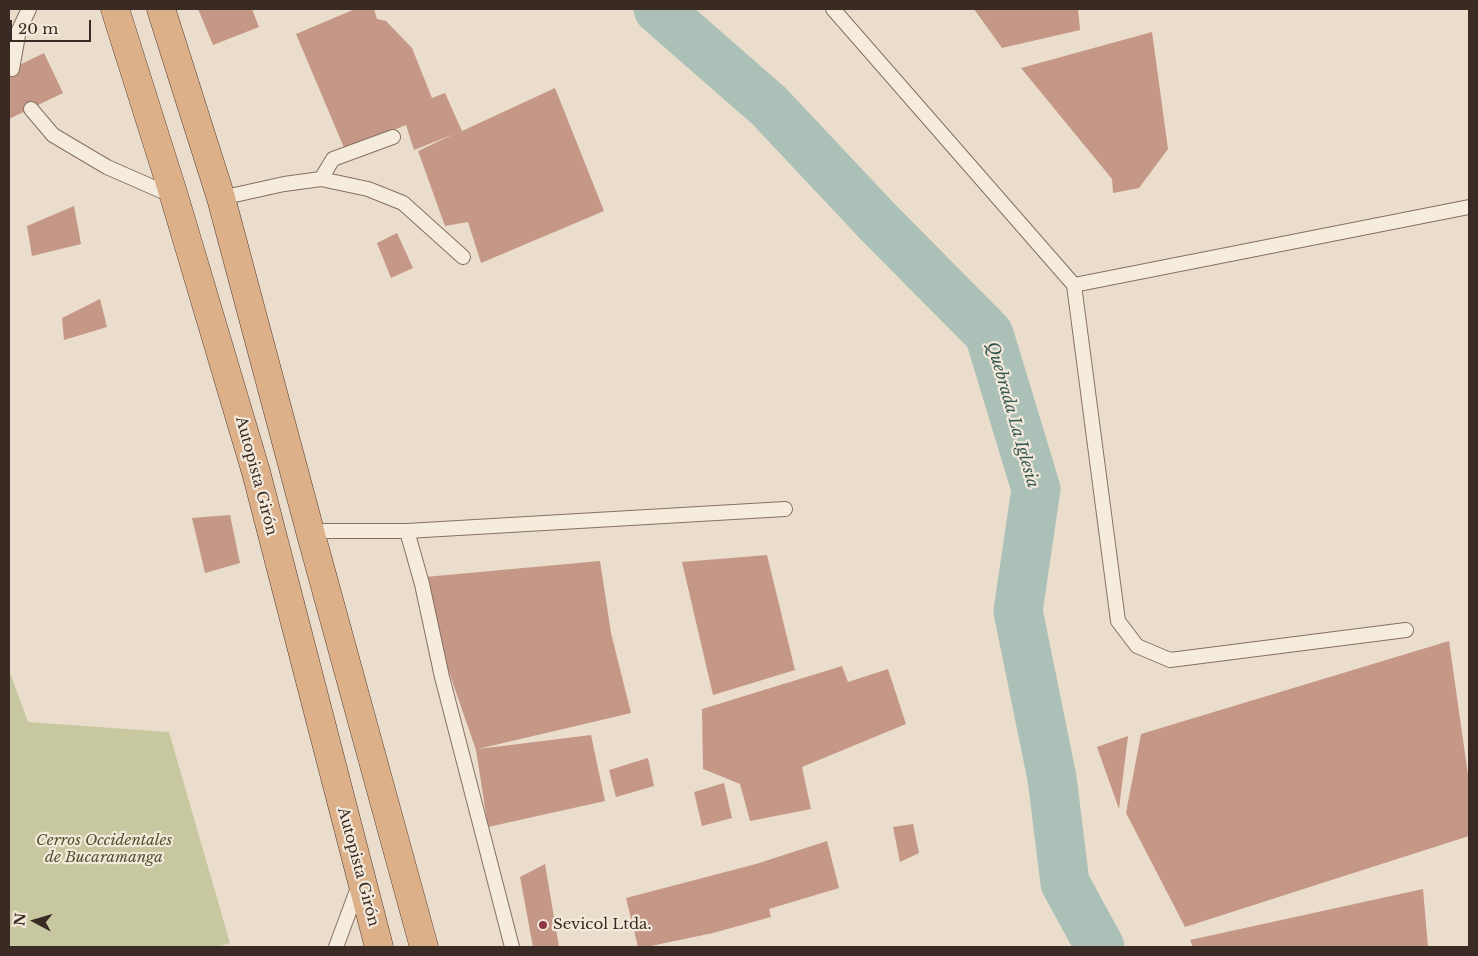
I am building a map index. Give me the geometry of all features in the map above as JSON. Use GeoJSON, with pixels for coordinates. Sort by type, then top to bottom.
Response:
{"type":"FeatureCollection","features":[{"type":"Feature","properties":{"kind":"highway","name":"Autopista Girón"},"geometry":{"type":"LineString","coordinates":[[115,9],[174,196],[256,472],[379,947]]}},
{"type":"Feature","properties":{"kind":"highway"},"geometry":{"type":"LineString","coordinates":[[162,9],[221,198],[424,947]]}},
{"type":"Feature","properties":{"kind":"lane"},"geometry":{"type":"LineString","coordinates":[[12,69],[19,30],[29,9]]}},
{"type":"Feature","properties":{"kind":"lane"},"geometry":{"type":"LineString","coordinates":[[833,9],[1074,285],[1118,621],[1137,646],[1170,660],[1406,630]]}},
{"type":"Feature","properties":{"kind":"lane"},"geometry":{"type":"LineString","coordinates":[[31,109],[53,135],[107,167],[174,196]]}},
{"type":"Feature","properties":{"kind":"lane"},"geometry":{"type":"LineString","coordinates":[[321,179],[333,160],[393,137]]}},
{"type":"Feature","properties":{"kind":"lane"},"geometry":{"type":"LineString","coordinates":[[221,198],[284,184],[321,179],[368,189],[403,203],[463,257]]}},
{"type":"Feature","properties":{"kind":"lane"},"geometry":{"type":"LineString","coordinates":[[1074,285],[1469,207]]}},
{"type":"Feature","properties":{"kind":"lane"},"geometry":{"type":"LineString","coordinates":[[310,531],[407,531],[785,509]]}},
{"type":"Feature","properties":{"kind":"lane"},"geometry":{"type":"LineString","coordinates":[[407,531],[420,574],[442,677],[512,947]]}},
{"type":"Feature","properties":{"kind":"lane"},"geometry":{"type":"LineString","coordinates":[[336,947],[361,880]]}},
{"type":"Feature","properties":{"kind":"green space","name":"Cerros Occidentales de Bucaramanga"},"geometry":{"type":"Polygon","coordinates":[[[9,670],[28,722],[169,732],[230,943],[217,947],[9,947],[9,670]]]}},
{"type":"Feature","properties":{"kind":"building"},"geometry":{"type":"Polygon","coordinates":[[[198,9],[252,9],[259,27],[213,45],[198,9]]]}},
{"type":"Feature","properties":{"kind":"building"},"geometry":{"type":"Polygon","coordinates":[[[355,9],[374,9],[377,19],[386,21],[412,48],[432,98],[445,93],[462,131],[555,88],[604,211],[481,263],[468,222],[445,226],[418,151],[454,134],[414,150],[406,125],[345,150],[296,34],[355,9]]]}},
{"type":"Feature","properties":{"kind":"building"},"geometry":{"type":"Polygon","coordinates":[[[974,9],[1078,9],[1080,30],[1002,48],[974,9]]]}},
{"type":"Feature","properties":{"kind":"building"},"geometry":{"type":"Polygon","coordinates":[[[1152,32],[1168,149],[1139,188],[1113,193],[1112,179],[1021,68],[1152,32]]]}},
{"type":"Feature","properties":{"kind":"building"},"geometry":{"type":"Polygon","coordinates":[[[44,53],[63,93],[9,119],[9,70],[44,53]]]}},
{"type":"Feature","properties":{"kind":"building"},"geometry":{"type":"Polygon","coordinates":[[[74,206],[81,244],[32,256],[27,226],[74,206]]]}},
{"type":"Feature","properties":{"kind":"building"},"geometry":{"type":"Polygon","coordinates":[[[397,233],[413,268],[391,278],[377,243],[397,233]]]}},
{"type":"Feature","properties":{"kind":"building"},"geometry":{"type":"Polygon","coordinates":[[[100,299],[107,327],[64,340],[62,318],[100,299]]]}},
{"type":"Feature","properties":{"kind":"building"},"geometry":{"type":"Polygon","coordinates":[[[230,515],[240,563],[205,573],[192,518],[230,515]]]}},
{"type":"Feature","properties":{"kind":"building"},"geometry":{"type":"Polygon","coordinates":[[[767,555],[795,670],[713,695],[682,562],[767,555]]]}},
{"type":"Feature","properties":{"kind":"building"},"geometry":{"type":"Polygon","coordinates":[[[600,561],[611,633],[631,713],[478,749],[591,735],[605,801],[488,827],[476,750],[447,666],[425,577],[600,561]]]}},
{"type":"Feature","properties":{"kind":"building"},"geometry":{"type":"Polygon","coordinates":[[[1449,641],[1469,782],[1469,836],[1185,927],[1126,813],[1141,734],[1449,641]]]}},
{"type":"Feature","properties":{"kind":"building"},"geometry":{"type":"Polygon","coordinates":[[[842,666],[848,682],[888,669],[906,724],[802,767],[811,809],[750,821],[740,784],[703,769],[702,709],[842,666]]]}},
{"type":"Feature","properties":{"kind":"building"},"geometry":{"type":"Polygon","coordinates":[[[1128,736],[1119,809],[1097,747],[1128,736]]]}},
{"type":"Feature","properties":{"kind":"building"},"geometry":{"type":"Polygon","coordinates":[[[648,758],[654,786],[616,797],[609,770],[648,758]]]}},
{"type":"Feature","properties":{"kind":"building"},"geometry":{"type":"Polygon","coordinates":[[[724,783],[732,818],[702,826],[694,792],[724,783]]]}},
{"type":"Feature","properties":{"kind":"building"},"geometry":{"type":"Polygon","coordinates":[[[913,824],[919,853],[900,862],[893,827],[913,824]]]}},
{"type":"Feature","properties":{"kind":"building"},"geometry":{"type":"Polygon","coordinates":[[[827,841],[839,888],[769,909],[771,917],[713,933],[638,947],[626,898],[756,864],[827,841]]]}},
{"type":"Feature","properties":{"kind":"building"},"geometry":{"type":"Polygon","coordinates":[[[545,864],[559,947],[533,947],[520,877],[545,864]]]}},
{"type":"Feature","properties":{"kind":"building"},"geometry":{"type":"Polygon","coordinates":[[[1423,889],[1428,947],[1193,947],[1190,940],[1423,889]]]}},
{"type":"Feature","properties":{"kind":"waterway","name":"Quebrada La Iglesia"},"geometry":{"type":"LineString","coordinates":[[658,9],[769,106],[878,222],[989,334],[1036,489],[1018,611],[1052,778],[1065,883],[1100,947]]}},
{"type":"Feature","properties":{"kind":"place","name":"Sevicol Ltda."},"geometry":{"type":"Point","coordinates":[543,925]}}]}
